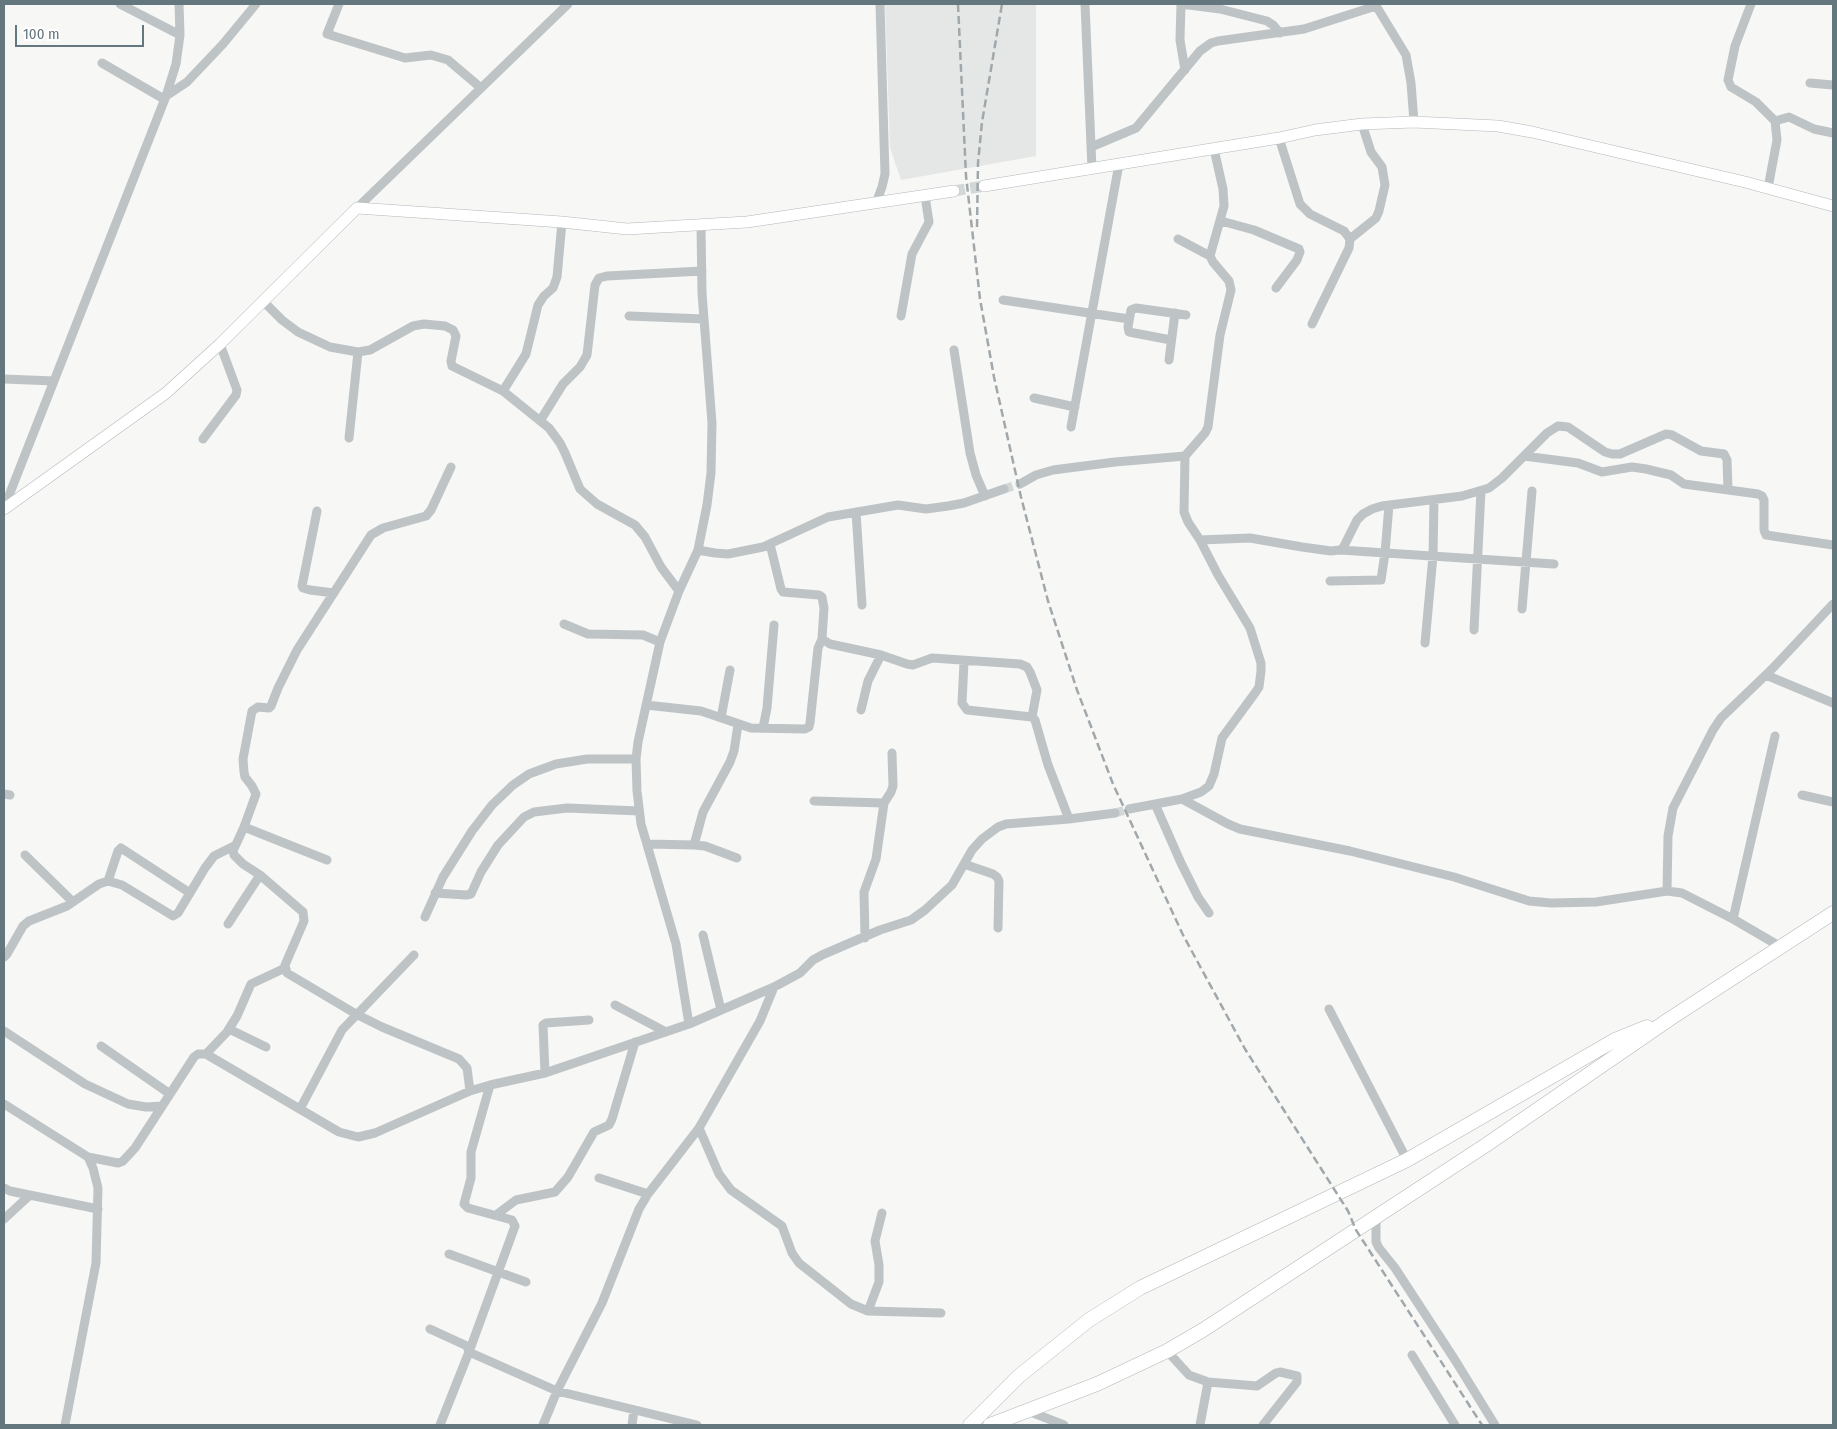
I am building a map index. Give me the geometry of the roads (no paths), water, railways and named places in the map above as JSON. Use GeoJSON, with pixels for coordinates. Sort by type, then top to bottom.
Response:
{"type":"FeatureCollection","features":[{"type":"Feature","properties":{"kind":"highway"},"geometry":{"type":"LineString","coordinates":[[990,1425],[1097,1384],[1167,1351],[1274,1285],[1486,1145],[1671,1018],[1833,913]]}},
{"type":"Feature","properties":{"kind":"highway"},"geometry":{"type":"LineString","coordinates":[[970,1425],[1019,1376],[1089,1320],[1140,1288],[1407,1160],[1615,1040],[1671,1018]]}},
{"type":"Feature","properties":{"kind":"main road"},"geometry":{"type":"LineString","coordinates":[[984,186],[1279,138],[1314,130],[1362,124],[1414,122],[1498,126],[1532,132],[1745,182],[1833,206]]}},
{"type":"Feature","properties":{"kind":"main road"},"geometry":{"type":"LineString","coordinates":[[5,504],[166,393],[220,344],[357,208],[562,222],[627,230],[747,222],[954,191]]}},
{"type":"Feature","properties":{"kind":"street"},"geometry":{"type":"LineString","coordinates":[[120,4],[180,35]]}},
{"type":"Feature","properties":{"kind":"street"},"geometry":{"type":"LineString","coordinates":[[5,504],[165,97],[176,64],[180,35],[179,4]]}},
{"type":"Feature","properties":{"kind":"street"},"geometry":{"type":"LineString","coordinates":[[165,97],[187,82],[256,4]]}},
{"type":"Feature","properties":{"kind":"street"},"geometry":{"type":"LineString","coordinates":[[339,4],[327,34],[405,58],[431,55],[448,60],[481,88]]}},
{"type":"Feature","properties":{"kind":"street"},"geometry":{"type":"LineString","coordinates":[[357,208],[568,4]]}},
{"type":"Feature","properties":{"kind":"street"},"geometry":{"type":"LineString","coordinates":[[876,203],[885,174],[880,4]]}},
{"type":"Feature","properties":{"kind":"street"},"geometry":{"type":"LineString","coordinates":[[1085,4],[1092,169]]}},
{"type":"Feature","properties":{"kind":"street"},"geometry":{"type":"LineString","coordinates":[[1185,70],[1180,40],[1181,4],[1220,9],[1267,21],[1280,33]]}},
{"type":"Feature","properties":{"kind":"street"},"geometry":{"type":"LineString","coordinates":[[1751,4],[1735,46],[1728,80],[1731,87],[1756,102],[1775,121],[1777,140],[1765,187]]}},
{"type":"Feature","properties":{"kind":"street"},"geometry":{"type":"LineString","coordinates":[[1091,147],[1136,128],[1200,51],[1211,43],[1280,33],[1322,24],[1376,5],[1406,55],[1412,83],[1414,122]]}},
{"type":"Feature","properties":{"kind":"street"},"geometry":{"type":"LineString","coordinates":[[102,63],[165,97]]}},
{"type":"Feature","properties":{"kind":"street"},"geometry":{"type":"LineString","coordinates":[[1810,83],[1833,85]]}},
{"type":"Feature","properties":{"kind":"street"},"geometry":{"type":"LineString","coordinates":[[1775,121],[1780,118],[1789,117],[1814,128],[1833,133]]}},
{"type":"Feature","properties":{"kind":"street"},"geometry":{"type":"LineString","coordinates":[[1350,239],[1376,218],[1380,211],[1385,185],[1382,167],[1371,152],[1362,124]]}},
{"type":"Feature","properties":{"kind":"street"},"geometry":{"type":"LineString","coordinates":[[1279,138],[1300,204],[1310,214],[1344,231],[1350,239],[1350,248],[1312,324]]}},
{"type":"Feature","properties":{"kind":"street"},"geometry":{"type":"LineString","coordinates":[[1210,256],[1224,206],[1223,189],[1214,149]]}},
{"type":"Feature","properties":{"kind":"street"},"geometry":{"type":"LineString","coordinates":[[1071,427],[1119,164]]}},
{"type":"Feature","properties":{"kind":"street"},"geometry":{"type":"LineString","coordinates":[[901,316],[912,254],[929,222],[925,196]]}},
{"type":"Feature","properties":{"kind":"street"},"geometry":{"type":"LineString","coordinates":[[1221,221],[1254,230],[1296,247],[1299,250],[1297,260],[1276,288]]}},
{"type":"Feature","properties":{"kind":"street"},"geometry":{"type":"LineString","coordinates":[[503,391],[526,354],[538,304],[553,288],[557,277],[562,222]]}},
{"type":"Feature","properties":{"kind":"street"},"geometry":{"type":"LineString","coordinates":[[689,1024],[676,944],[639,811],[636,759],[660,642],[679,591],[698,550],[707,505],[712,439],[704,318],[701,225]]}},
{"type":"Feature","properties":{"kind":"street"},"geometry":{"type":"LineString","coordinates":[[1129,809],[1182,799],[1201,792],[1209,786],[1214,774],[1222,738],[1256,693],[1259,687],[1261,671],[1261,663],[1250,628],[1218,575],[1184,512],[1185,456],[1208,427],[1220,335],[1231,290],[1229,281],[1210,256],[1178,239]]}},
{"type":"Feature","properties":{"kind":"street"},"geometry":{"type":"LineString","coordinates":[[540,421],[559,390],[580,367],[587,356],[595,285],[598,278],[702,271]]}},
{"type":"Feature","properties":{"kind":"street"},"geometry":{"type":"LineString","coordinates":[[1003,300],[1129,319]]}},
{"type":"Feature","properties":{"kind":"street"},"geometry":{"type":"LineString","coordinates":[[263,301],[282,320],[298,332],[330,347],[358,352],[370,350],[413,326],[424,324],[445,326],[453,330],[456,336],[451,361],[452,366],[503,391],[549,428],[560,443],[580,489],[597,504],[635,525],[661,567],[679,591]]}},
{"type":"Feature","properties":{"kind":"street"},"geometry":{"type":"LineString","coordinates":[[1171,340],[1128,330],[1130,311],[1134,308],[1186,315]]}},
{"type":"Feature","properties":{"kind":"street"},"geometry":{"type":"LineString","coordinates":[[1169,360],[1175,313]]}},
{"type":"Feature","properties":{"kind":"street"},"geometry":{"type":"LineString","coordinates":[[629,316],[704,318]]}},
{"type":"Feature","properties":{"kind":"street"},"geometry":{"type":"LineString","coordinates":[[203,438],[236,395],[237,390],[220,344]]}},
{"type":"Feature","properties":{"kind":"street"},"geometry":{"type":"LineString","coordinates":[[954,350],[970,453],[976,475],[986,496]]}},
{"type":"Feature","properties":{"kind":"street"},"geometry":{"type":"LineString","coordinates":[[350,438],[358,352]]}},
{"type":"Feature","properties":{"kind":"street"},"geometry":{"type":"LineString","coordinates":[[4,379],[54,381]]}},
{"type":"Feature","properties":{"kind":"street"},"geometry":{"type":"LineString","coordinates":[[1034,398],[1075,407]]}},
{"type":"Feature","properties":{"kind":"street"},"geometry":{"type":"LineString","coordinates":[[1340,550],[1343,548],[1357,520],[1363,514],[1372,509],[1389,505],[1462,496],[1489,488],[1502,478],[1547,433],[1558,426],[1574,430],[1605,452],[1612,454],[1620,454],[1663,434],[1669,434],[1701,450],[1726,456],[1728,490]]}},
{"type":"Feature","properties":{"kind":"street"},"geometry":{"type":"LineString","coordinates":[[1608,471],[1620,454]]}},
{"type":"Feature","properties":{"kind":"street"},"geometry":{"type":"LineString","coordinates":[[1020,484],[1036,475],[1053,470],[1185,456]]}},
{"type":"Feature","properties":{"kind":"street"},"geometry":{"type":"LineString","coordinates":[[1524,456],[1578,463],[1598,471],[1632,467],[1646,468],[1671,474],[1684,484],[1758,494],[1764,498],[1764,530],[1766,535],[1833,545]]}},
{"type":"Feature","properties":{"kind":"street"},"geometry":{"type":"LineString","coordinates":[[206,1054],[229,1029],[251,984],[285,968],[305,917],[303,912],[294,903],[234,855],[234,846],[244,827],[256,794],[245,777],[244,772],[244,759],[252,711],[258,707],[269,708],[292,659],[374,531],[423,517],[431,510],[451,467]]}},
{"type":"Feature","properties":{"kind":"street"},"geometry":{"type":"LineString","coordinates":[[698,550],[728,554],[763,547],[818,520],[898,505],[926,509],[948,506],[1004,489]]}},
{"type":"Feature","properties":{"kind":"street"},"geometry":{"type":"LineString","coordinates":[[1474,630],[1481,491]]}},
{"type":"Feature","properties":{"kind":"street"},"geometry":{"type":"LineString","coordinates":[[1522,609],[1532,491]]}},
{"type":"Feature","properties":{"kind":"street"},"geometry":{"type":"LineString","coordinates":[[1424,644],[1433,556],[1434,500]]}},
{"type":"Feature","properties":{"kind":"street"},"geometry":{"type":"LineString","coordinates":[[1330,581],[1381,580],[1389,505]]}},
{"type":"Feature","properties":{"kind":"street"},"geometry":{"type":"LineString","coordinates":[[317,511],[302,586],[310,590],[334,592]]}},
{"type":"Feature","properties":{"kind":"street"},"geometry":{"type":"LineString","coordinates":[[856,512],[862,605]]}},
{"type":"Feature","properties":{"kind":"street"},"geometry":{"type":"LineString","coordinates":[[1200,540],[1250,538],[1302,548],[1554,564]]}},
{"type":"Feature","properties":{"kind":"street"},"geometry":{"type":"LineString","coordinates":[[646,705],[701,711],[751,728],[800,730],[809,727],[818,648],[822,639],[824,608],[822,597],[819,595],[783,592],[770,544]]}},
{"type":"Feature","properties":{"kind":"street"},"geometry":{"type":"LineString","coordinates":[[1667,891],[1668,836],[1673,808],[1712,730],[1721,718],[1766,675],[1833,604]]}},
{"type":"Feature","properties":{"kind":"street"},"geometry":{"type":"LineString","coordinates":[[564,624],[588,634],[643,635],[660,642]]}},
{"type":"Feature","properties":{"kind":"street"},"geometry":{"type":"LineString","coordinates":[[763,728],[767,708],[774,625]]}},
{"type":"Feature","properties":{"kind":"street"},"geometry":{"type":"LineString","coordinates":[[822,639],[830,644],[881,655],[913,665],[932,658],[964,662],[1020,664],[1027,667],[1038,690],[1032,717],[1037,724],[1048,764],[1069,820]]}},
{"type":"Feature","properties":{"kind":"street"},"geometry":{"type":"LineString","coordinates":[[861,710],[868,681],[881,655]]}},
{"type":"Feature","properties":{"kind":"street"},"geometry":{"type":"LineString","coordinates":[[964,662],[962,703],[967,710],[1032,717]]}},
{"type":"Feature","properties":{"kind":"street"},"geometry":{"type":"LineString","coordinates":[[721,718],[730,670]]}},
{"type":"Feature","properties":{"kind":"street"},"geometry":{"type":"LineString","coordinates":[[1766,675],[1833,703]]}},
{"type":"Feature","properties":{"kind":"street"},"geometry":{"type":"LineString","coordinates":[[694,845],[703,812],[730,762],[734,751],[738,725]]}},
{"type":"Feature","properties":{"kind":"street"},"geometry":{"type":"LineString","coordinates":[[1734,919],[1774,736]]}},
{"type":"Feature","properties":{"kind":"street"},"geometry":{"type":"LineString","coordinates":[[865,938],[864,892],[876,859],[884,803],[893,786],[892,753]]}},
{"type":"Feature","properties":{"kind":"street"},"geometry":{"type":"LineString","coordinates":[[425,917],[443,877],[472,831],[492,805],[513,785],[529,774],[556,764],[587,759],[636,759]]}},
{"type":"Feature","properties":{"kind":"street"},"geometry":{"type":"LineString","coordinates":[[1802,795],[1833,802]]}},
{"type":"Feature","properties":{"kind":"street"},"geometry":{"type":"LineString","coordinates":[[1182,799],[1240,829],[1350,851],[1435,872],[1529,900],[1552,903],[1596,902],[1667,891],[1682,892],[1734,919],[1781,947]]}},
{"type":"Feature","properties":{"kind":"street"},"geometry":{"type":"LineString","coordinates":[[814,801],[884,803]]}},
{"type":"Feature","properties":{"kind":"street"},"geometry":{"type":"LineString","coordinates":[[1155,804],[1181,863],[1198,897],[1209,913]]}},
{"type":"Feature","properties":{"kind":"street"},"geometry":{"type":"LineString","coordinates":[[435,893],[471,894],[481,872],[498,845],[524,817],[534,812],[567,808],[639,811]]}},
{"type":"Feature","properties":{"kind":"street"},"geometry":{"type":"LineString","coordinates":[[4,1104],[88,1157],[118,1163],[123,1161],[135,1148],[194,1057],[198,1054],[206,1054],[339,1132],[358,1138],[375,1133],[470,1091],[490,1084],[545,1072],[666,1032],[774,987],[800,973],[813,960],[822,955],[880,930],[910,920],[925,910],[952,885],[972,850],[982,839],[998,827],[1006,824],[1069,820],[1115,813]]}},
{"type":"Feature","properties":{"kind":"street"},"geometry":{"type":"LineString","coordinates":[[244,827],[327,860]]}},
{"type":"Feature","properties":{"kind":"street"},"geometry":{"type":"LineString","coordinates":[[647,844],[705,846],[737,858]]}},
{"type":"Feature","properties":{"kind":"street"},"geometry":{"type":"LineString","coordinates":[[4,957],[8,954],[23,926],[29,921],[73,902],[99,884],[108,881],[122,885],[173,916],[178,913],[214,856],[234,846]]}},
{"type":"Feature","properties":{"kind":"street"},"geometry":{"type":"LineString","coordinates":[[108,881],[118,851],[121,848],[190,893]]}},
{"type":"Feature","properties":{"kind":"street"},"geometry":{"type":"LineString","coordinates":[[24,855],[73,902]]}},
{"type":"Feature","properties":{"kind":"street"},"geometry":{"type":"LineString","coordinates":[[964,864],[997,877],[999,881],[998,928]]}},
{"type":"Feature","properties":{"kind":"street"},"geometry":{"type":"LineString","coordinates":[[228,924],[260,875]]}},
{"type":"Feature","properties":{"kind":"street"},"geometry":{"type":"LineString","coordinates":[[703,935],[721,1010]]}},
{"type":"Feature","properties":{"kind":"street"},"geometry":{"type":"LineString","coordinates":[[300,1109],[342,1030],[414,955]]}},
{"type":"Feature","properties":{"kind":"street"},"geometry":{"type":"LineString","coordinates":[[285,968],[287,973],[356,1014],[458,1059],[468,1068],[470,1091]]}},
{"type":"Feature","properties":{"kind":"street"},"geometry":{"type":"LineString","coordinates":[[543,1425],[557,1391],[602,1303],[639,1209],[648,1194],[699,1128],[760,1021],[774,987]]}},
{"type":"Feature","properties":{"kind":"street"},"geometry":{"type":"LineString","coordinates":[[615,1005],[666,1032]]}},
{"type":"Feature","properties":{"kind":"street"},"geometry":{"type":"LineString","coordinates":[[1329,1009],[1407,1160]]}},
{"type":"Feature","properties":{"kind":"street"},"geometry":{"type":"LineString","coordinates":[[545,1072],[543,1025],[546,1023],[589,1020]]}},
{"type":"Feature","properties":{"kind":"street"},"geometry":{"type":"LineString","coordinates":[[229,1029],[266,1047]]}},
{"type":"Feature","properties":{"kind":"street"},"geometry":{"type":"LineString","coordinates":[[4,1031],[85,1084],[128,1104],[146,1107],[162,1106]]}},
{"type":"Feature","properties":{"kind":"street"},"geometry":{"type":"LineString","coordinates":[[496,1215],[516,1200],[555,1192],[568,1177],[594,1132],[609,1125],[612,1119],[635,1042]]}},
{"type":"Feature","properties":{"kind":"street"},"geometry":{"type":"LineString","coordinates":[[101,1046],[170,1094]]}},
{"type":"Feature","properties":{"kind":"street"},"geometry":{"type":"LineString","coordinates":[[440,1425],[515,1226],[512,1220],[468,1208],[464,1204],[471,1178],[471,1152],[490,1084]]}},
{"type":"Feature","properties":{"kind":"street"},"geometry":{"type":"LineString","coordinates":[[699,1128],[719,1174],[731,1190],[782,1226],[792,1253],[799,1263],[851,1304],[868,1311],[941,1313]]}},
{"type":"Feature","properties":{"kind":"street"},"geometry":{"type":"LineString","coordinates":[[64,1425],[96,1263],[98,1188],[88,1157]]}},
{"type":"Feature","properties":{"kind":"street"},"geometry":{"type":"LineString","coordinates":[[598,1178],[648,1194]]}},
{"type":"Feature","properties":{"kind":"street"},"geometry":{"type":"LineString","coordinates":[[4,1188],[98,1209]]}},
{"type":"Feature","properties":{"kind":"street"},"geometry":{"type":"LineString","coordinates":[[4,1220],[30,1195]]}},
{"type":"Feature","properties":{"kind":"street"},"geometry":{"type":"LineString","coordinates":[[868,1311],[879,1282],[879,1266],[875,1240],[882,1213]]}},
{"type":"Feature","properties":{"kind":"street"},"geometry":{"type":"LineString","coordinates":[[1376,1217],[1376,1242],[1379,1248],[1395,1268],[1495,1425]]}},
{"type":"Feature","properties":{"kind":"street"},"geometry":{"type":"LineString","coordinates":[[449,1254],[526,1282]]}},
{"type":"Feature","properties":{"kind":"street"},"geometry":{"type":"LineString","coordinates":[[430,1329],[467,1346],[469,1352],[557,1391],[697,1425]]}},
{"type":"Feature","properties":{"kind":"street"},"geometry":{"type":"LineString","coordinates":[[1167,1351],[1189,1374],[1208,1382],[1257,1386],[1280,1372],[1297,1376],[1298,1382],[1263,1425]]}},
{"type":"Feature","properties":{"kind":"street"},"geometry":{"type":"LineString","coordinates":[[1412,1355],[1455,1425]]}},
{"type":"Feature","properties":{"kind":"street"},"geometry":{"type":"LineString","coordinates":[[1200,1425],[1208,1382]]}},
{"type":"Feature","properties":{"kind":"street"},"geometry":{"type":"LineString","coordinates":[[632,1425],[634,1410]]}},
{"type":"Feature","properties":{"kind":"street"},"geometry":{"type":"LineString","coordinates":[[1028,1411],[1064,1425]]}},
{"type":"Feature","properties":{"kind":"tunnel"},"geometry":{"type":"LineString","coordinates":[[954,191],[984,186]]}},
{"type":"Feature","properties":{"kind":"tunnel"},"geometry":{"type":"LineString","coordinates":[[1004,489],[1020,484]]}},
{"type":"Feature","properties":{"kind":"tunnel"},"geometry":{"type":"LineString","coordinates":[[1115,813],[1129,809]]}},
{"type":"Feature","properties":{"kind":"railway"},"geometry":{"type":"LineString","coordinates":[[958,4],[966,176],[980,299],[994,377],[1021,497],[1048,601],[1077,690],[1113,784],[1183,935],[1245,1049],[1348,1211],[1356,1230],[1482,1425]]}},
{"type":"Feature","properties":{"kind":"railway"},"geometry":{"type":"LineString","coordinates":[[977,227],[978,163],[982,122],[1002,4]]}}]}
